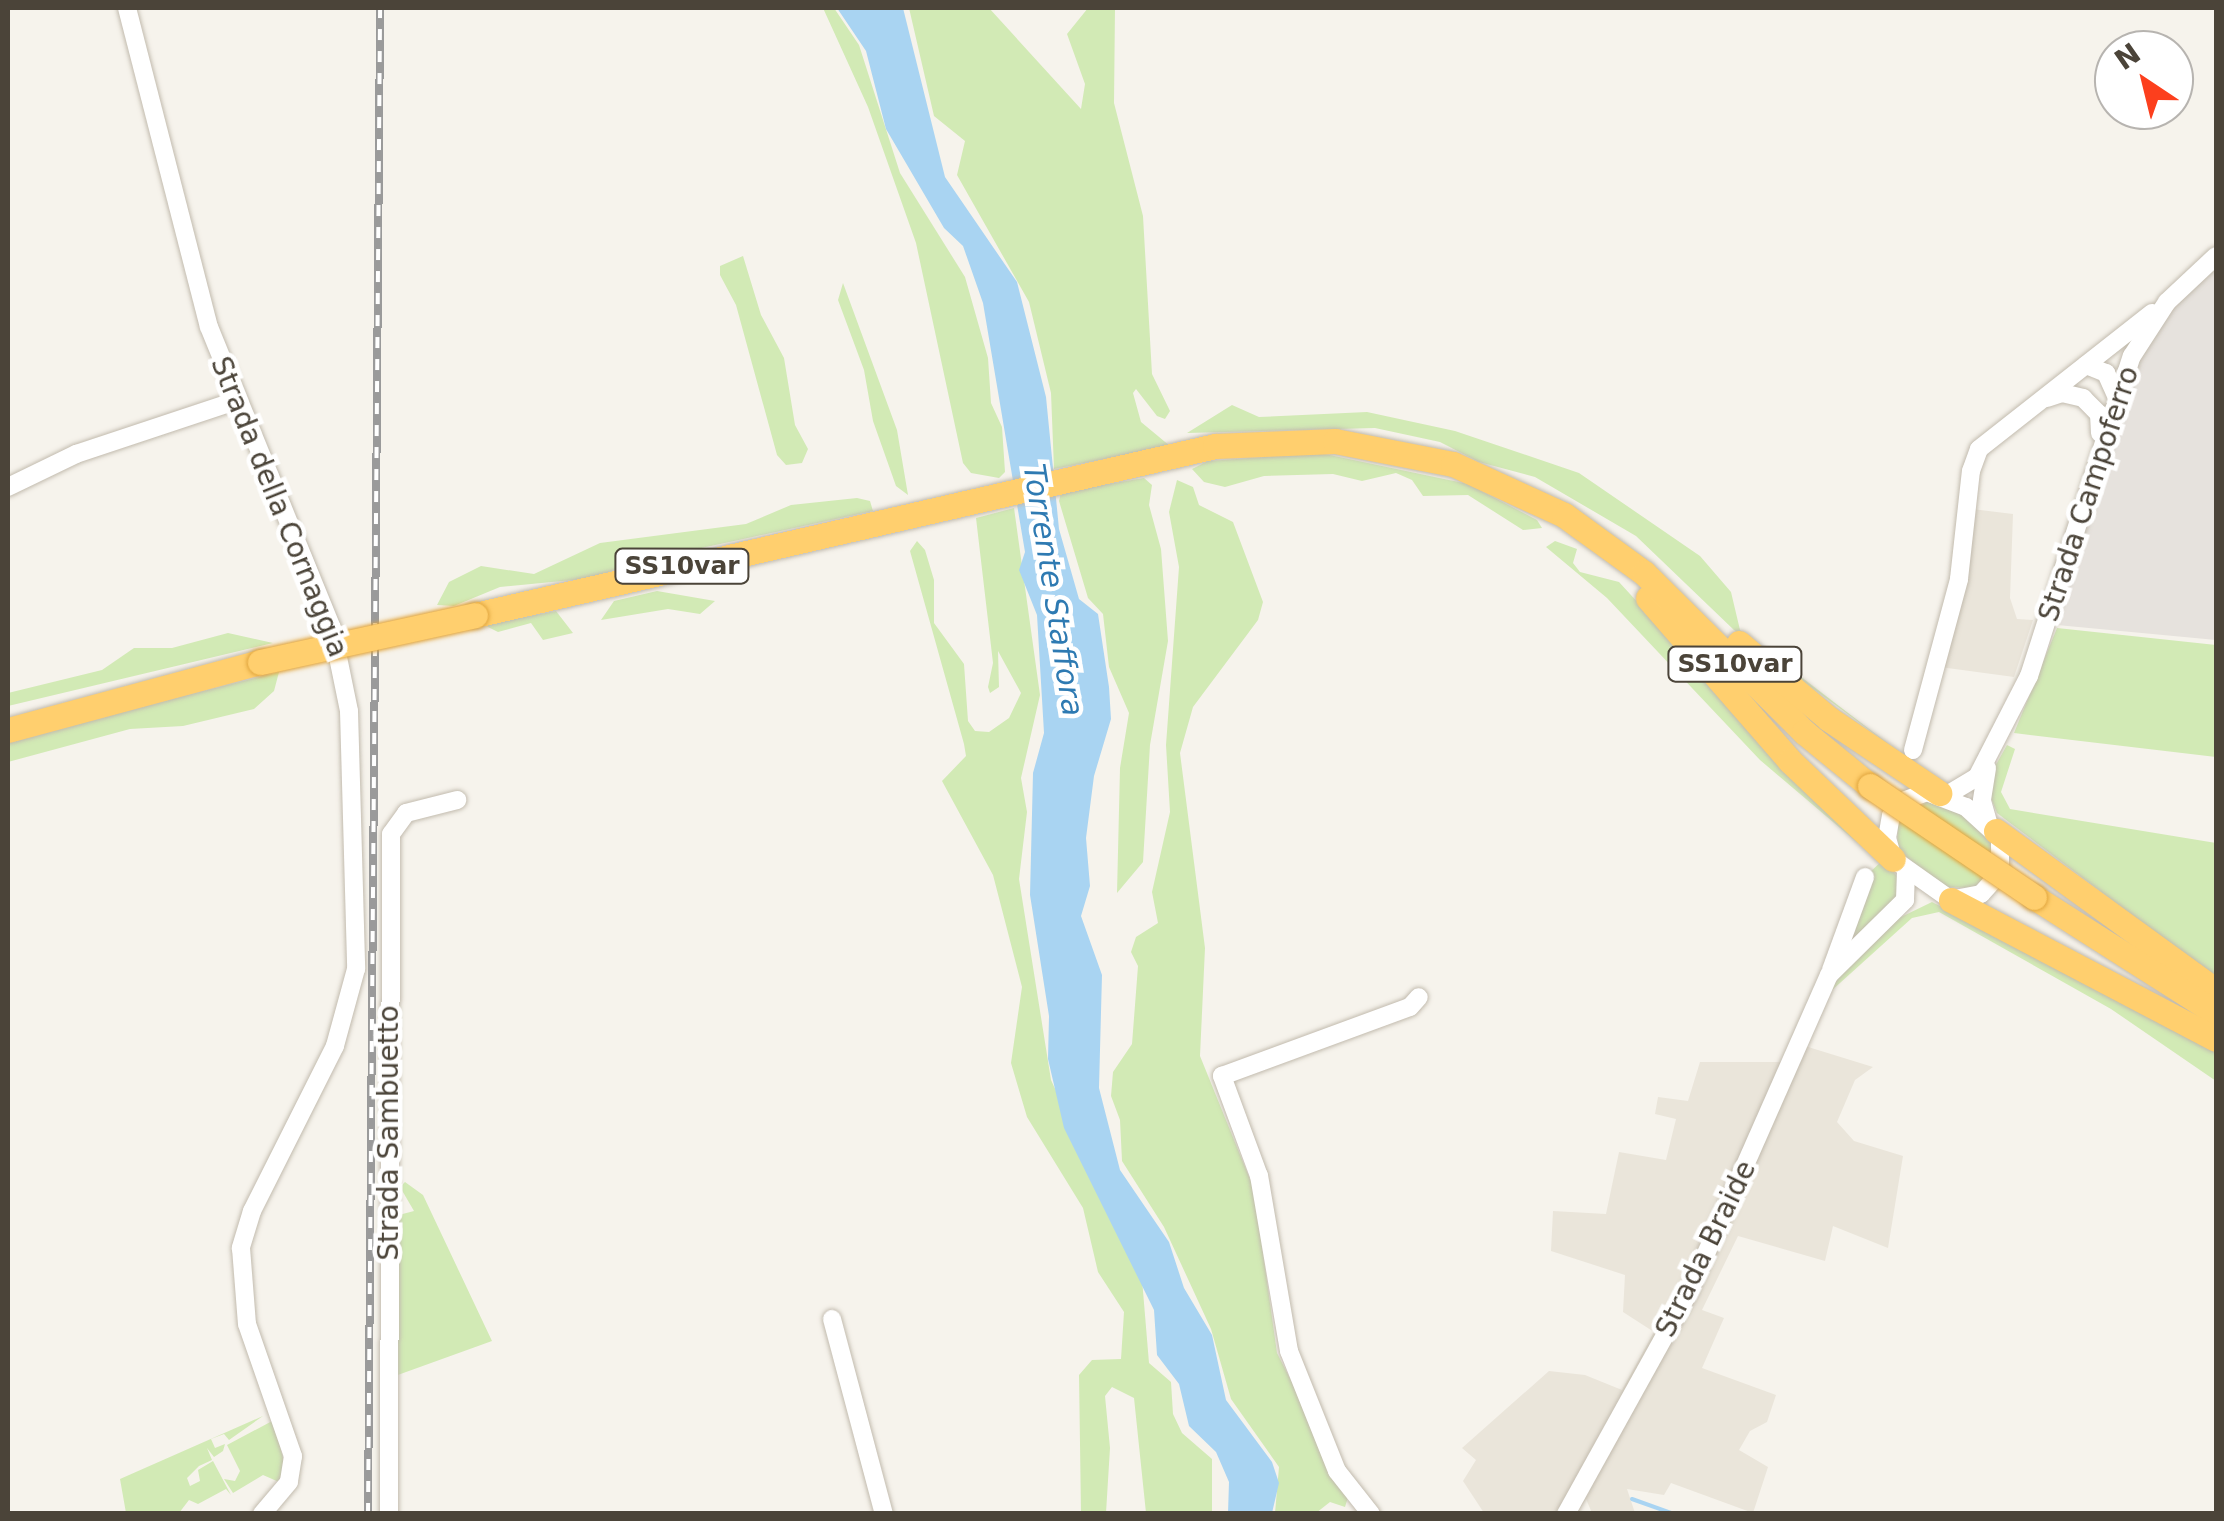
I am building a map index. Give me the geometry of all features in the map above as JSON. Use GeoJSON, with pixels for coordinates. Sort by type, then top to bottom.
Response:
{"type":"FeatureCollection","features":[{"type":"Feature","properties":{"kind":"highway","name":"SS10var"},"geometry":{"type":"LineString","coordinates":[[8,730],[260,662],[1215,446],[1335,441],[1412,452],[1528,495],[1602,540],[1870,786],[2216,1013]]}},
{"type":"Feature","properties":{"kind":"highway"},"geometry":{"type":"LineString","coordinates":[[1602,540],[1627,544],[1669,575],[1786,686],[1943,794]]}},
{"type":"Feature","properties":{"kind":"highway"},"geometry":{"type":"LineString","coordinates":[[1602,540],[1612,561],[1790,761],[1900,866]]}},
{"type":"Feature","properties":{"kind":"highway"},"geometry":{"type":"LineString","coordinates":[[1992,826],[2216,991]]}},
{"type":"Feature","properties":{"kind":"highway"},"geometry":{"type":"LineString","coordinates":[[1945,897],[2216,1039]]}},
{"type":"Feature","properties":{"kind":"street","name":"Strada della Cornaggia"},"geometry":{"type":"LineString","coordinates":[[127,8],[198,291],[235,401],[332,628],[347,690],[354,772],[356,970],[335,1046],[252,1211],[242,1248],[247,1324],[293,1456],[289,1482],[262,1514]]}},
{"type":"Feature","properties":{"kind":"street","name":"Strada Campoferro"},"geometry":{"type":"LineString","coordinates":[[1991,753],[2051,616],[2116,395],[2166,302],[2216,256]]}},
{"type":"Feature","properties":{"kind":"street"},"geometry":{"type":"LineString","coordinates":[[1913,750],[1959,579],[1974,462],[1980,449],[2166,302]]}},
{"type":"Feature","properties":{"kind":"street"},"geometry":{"type":"LineString","coordinates":[[2086,365],[2106,373],[2116,395]]}},
{"type":"Feature","properties":{"kind":"street"},"geometry":{"type":"LineString","coordinates":[[2038,402],[2062,392],[2083,398],[2099,414],[2101,444]]}},
{"type":"Feature","properties":{"kind":"street"},"geometry":{"type":"LineString","coordinates":[[8,487],[76,454],[235,401]]}},
{"type":"Feature","properties":{"kind":"street"},"geometry":{"type":"LineString","coordinates":[[1991,753],[1982,801],[2004,852],[1997,878],[1980,894],[1945,897],[1900,866],[1887,838],[1896,810],[1913,796],[1943,794],[1977,777],[1991,753]]}},
{"type":"Feature","properties":{"kind":"street"},"geometry":{"type":"LineString","coordinates":[[1943,794],[1992,826]]}},
{"type":"Feature","properties":{"kind":"street","name":"Strada Sambuetto"},"geometry":{"type":"LineString","coordinates":[[389,1514],[390,834],[406,813],[458,800]]}},
{"type":"Feature","properties":{"kind":"street","name":"Strada Braide"},"geometry":{"type":"LineString","coordinates":[[1829,975],[1905,900],[1900,866]]}},
{"type":"Feature","properties":{"kind":"street","name":"Strada Braide"},"geometry":{"type":"LineString","coordinates":[[1566,1514],[1690,1290],[1829,975],[1865,877]]}},
{"type":"Feature","properties":{"kind":"street","name":"Strada Braide"},"geometry":{"type":"LineString","coordinates":[[1892,914],[1945,897]]}},
{"type":"Feature","properties":{"kind":"street"},"geometry":{"type":"LineString","coordinates":[[1371,1514],[1336,1471],[1289,1352],[1259,1176],[1222,1076],[1420,998]]}},
{"type":"Feature","properties":{"kind":"street"},"geometry":{"type":"LineString","coordinates":[[832,1319],[884,1514]]}},
{"type":"Feature","properties":{"kind":"shaded area"},"geometry":{"type":"Polygon","coordinates":[[[2216,256],[2216,640],[2057,625],[2101,444],[2147,331],[2216,256]]]}},
{"type":"Feature","properties":{"kind":"shaded area"},"geometry":{"type":"Polygon","coordinates":[[[1972,509],[2013,514],[2010,598],[2017,619],[2033,620],[2014,677],[1940,667],[1972,509]]]}},
{"type":"Feature","properties":{"kind":"shaded area"},"geometry":{"type":"Polygon","coordinates":[[[1792,1042],[1873,1067],[1855,1080],[1837,1122],[1854,1141],[1903,1156],[1888,1248],[1833,1226],[1825,1261],[1738,1236],[1702,1310],[1724,1318],[1702,1368],[1776,1395],[1767,1422],[1750,1431],[1739,1450],[1768,1467],[1753,1513],[1671,1483],[1664,1495],[1627,1489],[1635,1513],[1592,1513],[1586,1499],[1577,1513],[1484,1513],[1463,1481],[1476,1460],[1462,1448],[1549,1371],[1585,1375],[1622,1390],[1654,1332],[1623,1312],[1625,1275],[1551,1251],[1553,1211],[1606,1214],[1619,1152],[1666,1160],[1676,1119],[1655,1114],[1658,1097],[1688,1101],[1700,1062],[1781,1062],[1792,1042]]]}},
{"type":"Feature","properties":{"kind":"green space"},"geometry":{"type":"Polygon","coordinates":[[[823,8],[834,8],[859,45],[900,173],[965,277],[988,358],[991,403],[1002,427],[1005,472],[999,478],[971,473],[963,463],[916,243],[868,107],[823,8]]]}},
{"type":"Feature","properties":{"kind":"green space"},"geometry":{"type":"Polygon","coordinates":[[[909,8],[989,8],[1081,109],[1085,84],[1067,34],[1088,8],[1115,8],[1114,103],[1143,216],[1152,374],[1170,411],[1165,419],[1157,416],[1136,389],[1133,393],[1141,422],[1170,446],[1054,469],[1051,393],[1029,302],[957,175],[965,141],[934,116],[909,8]]]}},
{"type":"Feature","properties":{"kind":"green space"},"geometry":{"type":"Polygon","coordinates":[[[743,256],[761,315],[784,358],[795,425],[808,449],[802,463],[786,465],[777,455],[736,305],[720,275],[720,266],[743,256]]]}},
{"type":"Feature","properties":{"kind":"green space"},"geometry":{"type":"Polygon","coordinates":[[[843,283],[897,430],[908,495],[896,486],[873,421],[864,370],[838,300],[843,283]]]}},
{"type":"Feature","properties":{"kind":"green space"},"geometry":{"type":"Polygon","coordinates":[[[1232,405],[1259,417],[1367,412],[1455,431],[1579,473],[1700,556],[1731,592],[1740,630],[1903,755],[1734,630],[1636,536],[1535,477],[1479,462],[1440,442],[1375,428],[1187,433],[1232,405]]]}},
{"type":"Feature","properties":{"kind":"green space"},"geometry":{"type":"Polygon","coordinates":[[[1320,453],[1468,484],[1537,520],[1542,528],[1523,530],[1468,495],[1423,496],[1412,480],[1396,473],[1362,481],[1333,474],[1264,476],[1225,487],[1204,482],[1192,469],[1208,461],[1320,453]]]}},
{"type":"Feature","properties":{"kind":"green space"},"geometry":{"type":"Polygon","coordinates":[[[1144,478],[1152,485],[1149,505],[1161,549],[1168,641],[1150,745],[1143,862],[1117,893],[1120,768],[1129,713],[1109,667],[1103,614],[1088,598],[1059,501],[1061,492],[1144,478]]]}},
{"type":"Feature","properties":{"kind":"green space"},"geometry":{"type":"Polygon","coordinates":[[[1177,480],[1193,487],[1199,505],[1233,522],[1263,602],[1258,620],[1193,707],[1180,753],[1205,948],[1200,1056],[1254,1189],[1277,1353],[1349,1494],[1345,1507],[1330,1502],[1316,1513],[1275,1513],[1279,1467],[1231,1399],[1211,1329],[1164,1227],[1122,1161],[1120,1120],[1111,1096],[1113,1072],[1132,1044],[1138,966],[1131,952],[1136,937],[1158,923],[1152,892],[1170,812],[1166,745],[1179,567],[1169,512],[1177,480]]]}},
{"type":"Feature","properties":{"kind":"green space"},"geometry":{"type":"Polygon","coordinates":[[[857,498],[870,501],[873,511],[632,563],[593,578],[500,587],[454,606],[437,605],[449,582],[481,566],[534,574],[600,543],[746,524],[791,505],[857,498]]]}},
{"type":"Feature","properties":{"kind":"green space"},"geometry":{"type":"Polygon","coordinates":[[[1014,508],[1040,695],[1021,778],[1027,812],[1019,879],[1051,1080],[1142,1279],[1149,1363],[1171,1382],[1173,1414],[1182,1433],[1212,1459],[1212,1513],[1146,1513],[1134,1398],[1112,1387],[1105,1396],[1110,1448],[1106,1513],[1081,1513],[1079,1375],[1092,1360],[1121,1359],[1124,1312],[1098,1272],[1083,1208],[1027,1117],[1011,1063],[1022,987],[993,875],[942,781],[966,756],[910,551],[917,541],[925,550],[934,580],[934,623],[964,664],[968,721],[975,731],[989,732],[1009,718],[1021,693],[998,651],[999,687],[990,693],[988,687],[993,663],[976,518],[1014,508]]]}},
{"type":"Feature","properties":{"kind":"green space"},"geometry":{"type":"Polygon","coordinates":[[[1555,541],[1577,549],[1573,563],[1580,572],[1619,582],[1859,844],[1760,760],[1607,598],[1546,547],[1555,541]]]}},
{"type":"Feature","properties":{"kind":"green space"},"geometry":{"type":"Polygon","coordinates":[[[657,591],[715,601],[700,614],[668,609],[601,620],[614,601],[657,591]]]}},
{"type":"Feature","properties":{"kind":"green space"},"geometry":{"type":"Polygon","coordinates":[[[556,611],[573,633],[543,640],[531,623],[498,632],[484,625],[556,611]]]}},
{"type":"Feature","properties":{"kind":"green space"},"geometry":{"type":"Polygon","coordinates":[[[2057,628],[2216,645],[2216,757],[2014,733],[2057,628]]]}},
{"type":"Feature","properties":{"kind":"green space"},"geometry":{"type":"Polygon","coordinates":[[[228,633],[273,643],[8,706],[8,693],[102,670],[134,648],[172,648],[228,633]]]}},
{"type":"Feature","properties":{"kind":"green space"},"geometry":{"type":"Polygon","coordinates":[[[279,672],[274,691],[254,709],[183,726],[130,729],[8,762],[8,740],[279,672]]]}},
{"type":"Feature","properties":{"kind":"green space"},"geometry":{"type":"Polygon","coordinates":[[[2007,745],[2015,749],[2001,792],[2010,809],[2216,843],[2216,979],[1997,813],[1989,793],[1993,770],[2007,745]]]}},
{"type":"Feature","properties":{"kind":"green space"},"geometry":{"type":"Polygon","coordinates":[[[1928,801],[1944,803],[1976,824],[1994,846],[1992,872],[1974,888],[1943,887],[1897,849],[1898,823],[1928,801]]]}},
{"type":"Feature","properties":{"kind":"green space"},"geometry":{"type":"Polygon","coordinates":[[[1884,859],[1901,882],[1897,899],[1846,946],[1869,873],[1884,859]]]}},
{"type":"Feature","properties":{"kind":"green space"},"geometry":{"type":"Polygon","coordinates":[[[1932,902],[2216,1047],[2216,1081],[2111,1009],[1939,912],[1912,918],[1820,1001],[1842,970],[1899,918],[1932,902]]]}},
{"type":"Feature","properties":{"kind":"green space"},"geometry":{"type":"Polygon","coordinates":[[[405,1182],[423,1195],[492,1341],[395,1376],[395,1216],[414,1211],[400,1187],[405,1182]]]}},
{"type":"Feature","properties":{"kind":"green space"},"geometry":{"type":"Polygon","coordinates":[[[263,1416],[229,1440],[224,1434],[211,1439],[215,1448],[225,1444],[223,1451],[214,1457],[207,1448],[212,1460],[199,1466],[187,1478],[190,1486],[200,1481],[198,1470],[213,1461],[231,1495],[226,1489],[198,1504],[189,1500],[179,1513],[126,1513],[120,1479],[263,1416]]]}},
{"type":"Feature","properties":{"kind":"green space"},"geometry":{"type":"Polygon","coordinates":[[[274,1420],[284,1463],[279,1482],[263,1475],[233,1493],[224,1479],[235,1481],[240,1471],[227,1445],[274,1420]]]}},
{"type":"Feature","properties":{"kind":"water","name":"Torrente Staffora"},"geometry":{"type":"Polygon","coordinates":[[[837,8],[903,8],[945,177],[1017,282],[1046,397],[1059,529],[1079,599],[1098,614],[1109,687],[1111,719],[1094,776],[1086,838],[1090,886],[1081,916],[1102,975],[1099,1088],[1120,1170],[1169,1242],[1184,1288],[1212,1335],[1226,1400],[1272,1462],[1279,1483],[1272,1513],[1228,1513],[1229,1482],[1216,1452],[1189,1426],[1179,1384],[1157,1355],[1154,1310],[1064,1128],[1048,1059],[1049,1016],[1030,895],[1033,773],[1044,733],[1037,615],[1019,570],[1025,552],[983,303],[963,246],[944,228],[886,129],[866,51],[837,8]]]}},
{"type":"Feature","properties":{"kind":"waterway"},"geometry":{"type":"LineString","coordinates":[[1632,1499],[1674,1514]]}},
{"type":"Feature","properties":{"kind":"railway"},"geometry":{"type":"LineString","coordinates":[[368,1514],[380,8]]}}]}
